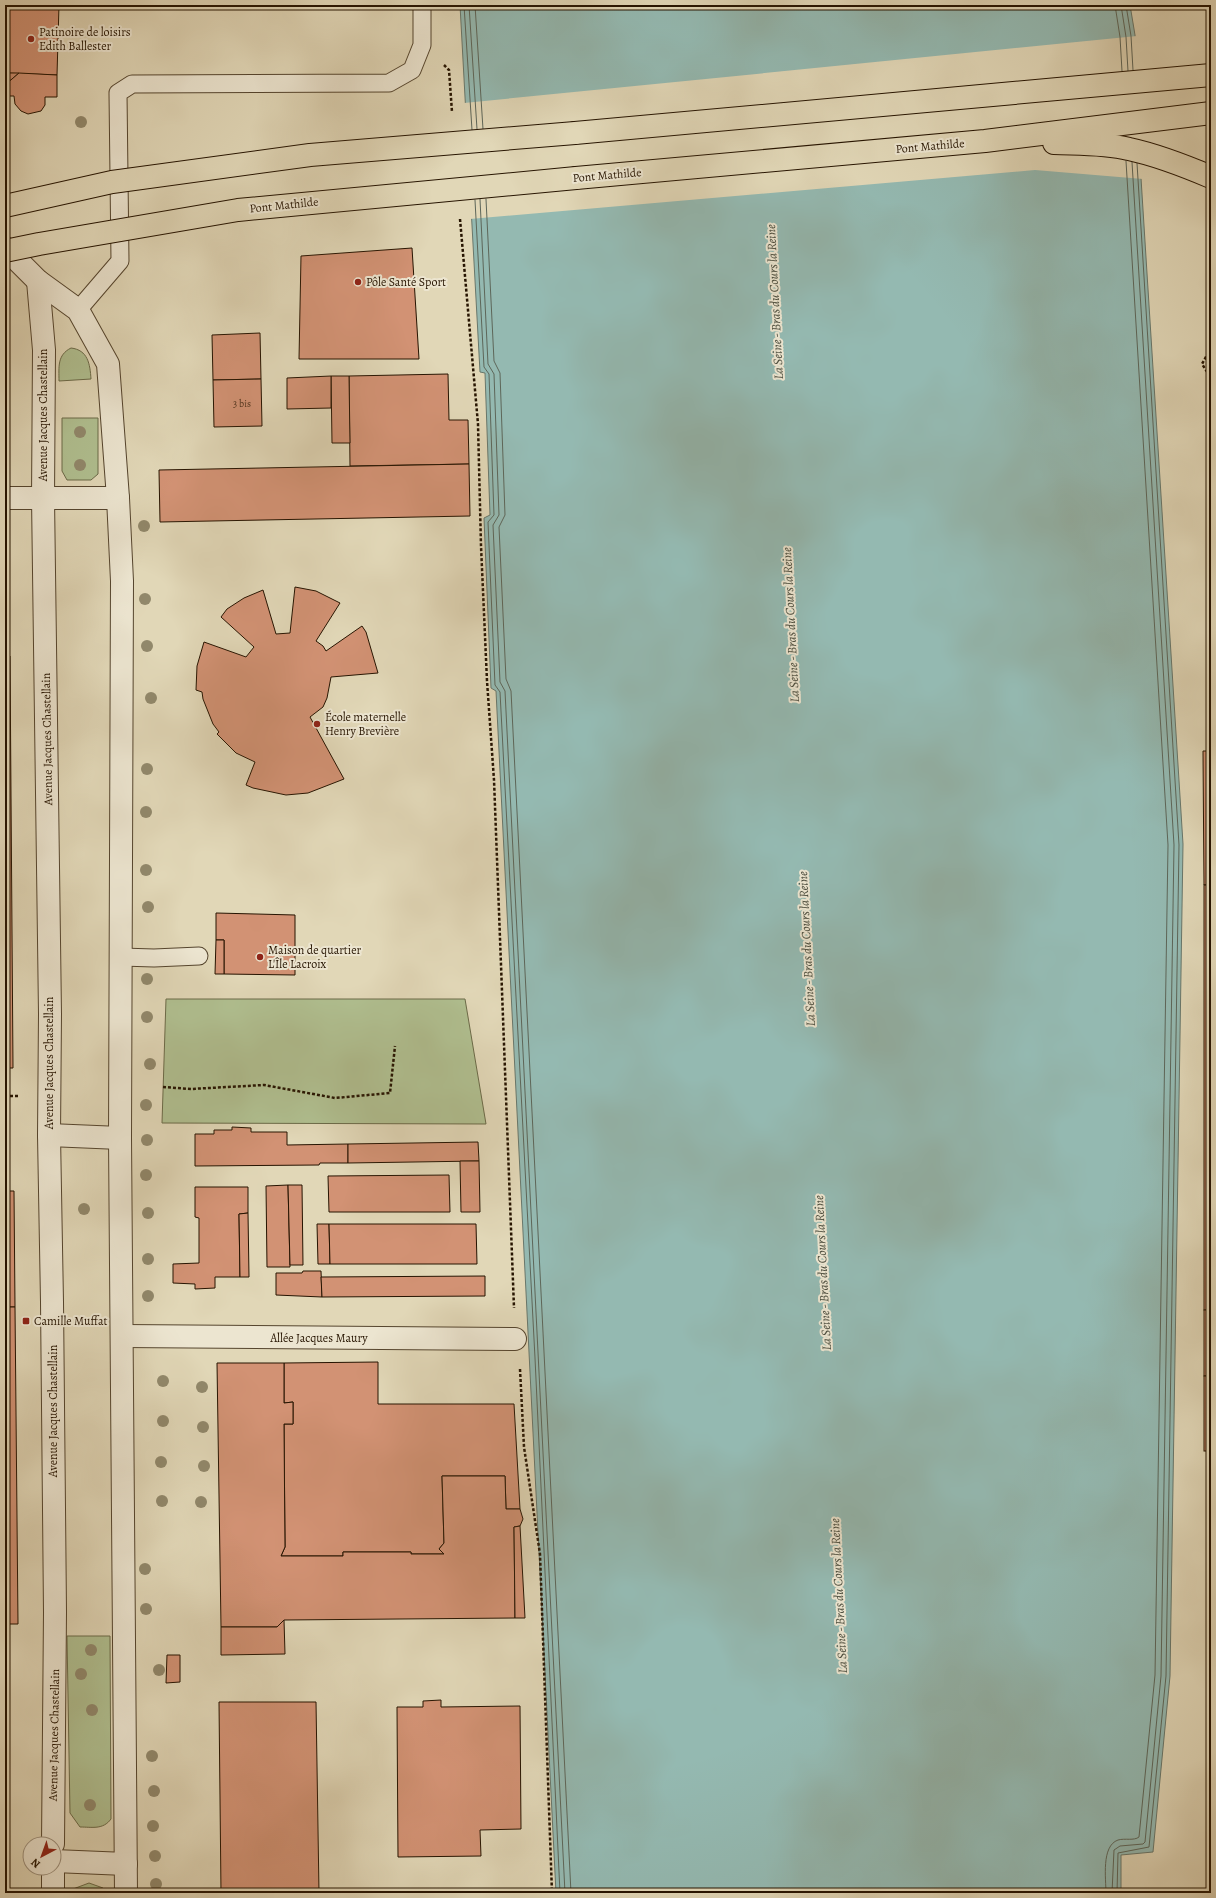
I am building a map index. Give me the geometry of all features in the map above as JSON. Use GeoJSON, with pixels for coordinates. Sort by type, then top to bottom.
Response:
{"type":"FeatureCollection","features":[{"type":"Feature","properties":{"kind":"main road"},"geometry":{"type":"LineString","coordinates":[[5,206],[112,182],[310,155],[1211,76]]}},
{"type":"Feature","properties":{"kind":"main road","name":"Pont Mathilde"},"geometry":{"type":"LineString","coordinates":[[5,251],[238,210],[358,197],[985,141],[1211,113]]}},
{"type":"Feature","properties":{"kind":"main road"},"geometry":{"type":"LineString","coordinates":[[985,141],[1102,145],[1129,149],[1160,157],[1211,178]]}},
{"type":"Feature","properties":{"kind":"street"},"geometry":{"type":"LineString","coordinates":[[5,248],[38,282],[78,310],[108,364],[118,498],[122,581],[120,1138],[123,1336],[126,1893]]}},
{"type":"Feature","properties":{"kind":"street","name":"Avenue Jacques Chastellain"},"geometry":{"type":"LineString","coordinates":[[38,282],[44,350],[43,498],[50,1036],[49,1135],[55,1612],[53,1836]]}},
{"type":"Feature","properties":{"kind":"street"},"geometry":{"type":"LineString","coordinates":[[5,498],[118,498]]}},
{"type":"Feature","properties":{"kind":"street"},"geometry":{"type":"LineString","coordinates":[[49,1135],[120,1138]]}},
{"type":"Feature","properties":{"kind":"street","name":"Allée Jacques Maury"},"geometry":{"type":"LineString","coordinates":[[123,1336],[515,1340]]}},
{"type":"Feature","properties":{"kind":"street"},"geometry":{"type":"LineString","coordinates":[[62,1861],[126,1864]]}},
{"type":"Feature","properties":{"kind":"street"},"geometry":{"type":"LineString","coordinates":[[53,1876],[53,1893]]}},
{"type":"Feature","properties":{"kind":"lane"},"geometry":{"type":"LineString","coordinates":[[78,310],[120,261],[118,93],[132,84],[389,82],[412,70],[422,45],[422,5]]}},
{"type":"Feature","properties":{"kind":"lane"},"geometry":{"type":"LineString","coordinates":[[121,957],[154,958],[199,956]]}},
{"type":"Feature","properties":{"kind":"path"},"geometry":{"type":"LineString","coordinates":[[422,45],[449,70],[452,116]]}},
{"type":"Feature","properties":{"kind":"path"},"geometry":{"type":"LineString","coordinates":[[460,217],[478,424],[481,546],[494,796],[515,1340],[520,1373],[524,1447],[540,1554],[552,1893]]}},
{"type":"Feature","properties":{"kind":"path"},"geometry":{"type":"LineString","coordinates":[[1211,348],[1202,364],[1211,378]]}},
{"type":"Feature","properties":{"kind":"path"},"geometry":{"type":"LineString","coordinates":[[163,1087],[191,1089],[264,1085],[335,1098],[390,1093],[396,1046]]}},
{"type":"Feature","properties":{"kind":"path"},"geometry":{"type":"LineString","coordinates":[[5,1096],[26,1096]]}},
{"type":"Feature","properties":{"kind":"green space"},"geometry":{"type":"Polygon","coordinates":[[[71,348],[77,349],[85,355],[89,363],[91,379],[59,381],[59,366],[61,358],[66,351],[71,348]]]}},
{"type":"Feature","properties":{"kind":"green space"},"geometry":{"type":"Polygon","coordinates":[[[62,418],[98,418],[98,474],[91,480],[67,480],[62,471],[62,418]]]}},
{"type":"Feature","properties":{"kind":"green space"},"geometry":{"type":"Polygon","coordinates":[[[166,999],[465,999],[486,1124],[162,1123],[166,999]]]}},
{"type":"Feature","properties":{"kind":"green space"},"geometry":{"type":"Polygon","coordinates":[[[67,1636],[110,1636],[111,1819],[108,1823],[97,1827],[80,1827],[70,1813],[67,1636]]]}},
{"type":"Feature","properties":{"kind":"green space"},"geometry":{"type":"Polygon","coordinates":[[[89,1883],[103,1888],[107,1893],[71,1893],[73,1889],[89,1883]]]}},
{"type":"Feature","properties":{"kind":"water","name":"La Seine - Bras du Cours la Reine"},"geometry":{"type":"Polygon","coordinates":[[[460,5],[1130,5],[1135,35],[1141,178],[1183,844],[1170,1676],[1153,1852],[1121,1855],[1121,1893],[556,1893],[496,691],[491,688],[484,518],[490,515],[485,373],[480,372],[460,5]]]}},
{"type":"Feature","properties":{"kind":"pier"},"geometry":{"type":"Polygon","coordinates":[[[1137,36],[1143,179],[1035,170],[470,219],[464,103],[1137,36]]]}},
{"type":"Feature","properties":{"kind":"building","name":"Patinoire de loisirs Edith Ballester"},"geometry":{"type":"Polygon","coordinates":[[[5,5],[59,5],[57,75],[5,73],[5,5]]]}},
{"type":"Feature","properties":{"kind":"building"},"geometry":{"type":"Polygon","coordinates":[[[5,73],[19,73],[5,85],[5,73]]]}},
{"type":"Feature","properties":{"kind":"building"},"geometry":{"type":"Polygon","coordinates":[[[19,73],[57,75],[57,97],[45,97],[45,105],[41,111],[28,114],[21,111],[15,104],[14,96],[5,96],[5,85],[19,73]]]}},
{"type":"Feature","properties":{"kind":"building","name":"Pôle Santé Sport"},"geometry":{"type":"Polygon","coordinates":[[[412,248],[419,359],[299,359],[301,256],[412,248]]]}},
{"type":"Feature","properties":{"kind":"building"},"geometry":{"type":"Polygon","coordinates":[[[260,333],[261,379],[213,380],[212,335],[260,333]]]}},
{"type":"Feature","properties":{"kind":"building"},"geometry":{"type":"Polygon","coordinates":[[[448,374],[449,420],[468,420],[469,464],[350,466],[349,376],[448,374]]]}},
{"type":"Feature","properties":{"kind":"building"},"geometry":{"type":"Polygon","coordinates":[[[331,376],[349,376],[350,443],[332,443],[331,376]]]}},
{"type":"Feature","properties":{"kind":"building"},"geometry":{"type":"Polygon","coordinates":[[[331,376],[331,408],[287,409],[287,378],[331,376]]]}},
{"type":"Feature","properties":{"kind":"building"},"geometry":{"type":"Polygon","coordinates":[[[261,379],[262,426],[214,427],[213,380],[261,379]]]}},
{"type":"Feature","properties":{"kind":"building"},"geometry":{"type":"Polygon","coordinates":[[[469,464],[470,516],[160,522],[159,470],[469,464]]]}},
{"type":"Feature","properties":{"kind":"building"},"geometry":{"type":"Polygon","coordinates":[[[295,587],[316,591],[340,603],[316,641],[323,646],[326,651],[362,626],[366,632],[378,673],[331,677],[327,698],[323,707],[310,717],[344,779],[308,793],[286,795],[253,788],[246,785],[255,762],[236,753],[217,734],[219,732],[213,724],[203,699],[202,692],[196,690],[197,666],[204,642],[246,657],[254,647],[221,617],[227,609],[244,598],[263,590],[276,634],[290,633],[295,587]]]}},
{"type":"Feature","properties":{"kind":"building"},"geometry":{"type":"Polygon","coordinates":[[[5,656],[10,656],[13,1068],[5,1068],[5,656]]]}},
{"type":"Feature","properties":{"kind":"building"},"geometry":{"type":"Polygon","coordinates":[[[1203,751],[1211,751],[1211,885],[1204,885],[1203,751]]]}},
{"type":"Feature","properties":{"kind":"building"},"geometry":{"type":"Polygon","coordinates":[[[1204,885],[1211,885],[1211,1310],[1204,1310],[1204,885]]]}},
{"type":"Feature","properties":{"kind":"building","name":"Maison de quartier L'Île Lacroix"},"geometry":{"type":"Polygon","coordinates":[[[216,913],[295,915],[295,975],[224,974],[224,940],[216,940],[216,913]]]}},
{"type":"Feature","properties":{"kind":"building"},"geometry":{"type":"Polygon","coordinates":[[[216,940],[224,940],[224,974],[215,974],[216,940]]]}},
{"type":"Feature","properties":{"kind":"building"},"geometry":{"type":"Polygon","coordinates":[[[232,1127],[251,1128],[251,1132],[287,1132],[287,1145],[348,1144],[348,1163],[320,1163],[319,1165],[195,1166],[195,1134],[214,1134],[214,1130],[232,1130],[232,1127]]]}},
{"type":"Feature","properties":{"kind":"building"},"geometry":{"type":"Polygon","coordinates":[[[478,1142],[479,1161],[348,1163],[348,1144],[478,1142]]]}},
{"type":"Feature","properties":{"kind":"building"},"geometry":{"type":"Polygon","coordinates":[[[460,1161],[479,1161],[480,1212],[461,1212],[460,1161]]]}},
{"type":"Feature","properties":{"kind":"building"},"geometry":{"type":"Polygon","coordinates":[[[449,1175],[450,1212],[329,1212],[328,1176],[449,1175]]]}},
{"type":"Feature","properties":{"kind":"building"},"geometry":{"type":"Polygon","coordinates":[[[288,1185],[290,1267],[267,1267],[266,1186],[288,1185]]]}},
{"type":"Feature","properties":{"kind":"building"},"geometry":{"type":"Polygon","coordinates":[[[288,1185],[302,1185],[303,1265],[290,1265],[288,1185]]]}},
{"type":"Feature","properties":{"kind":"building"},"geometry":{"type":"Polygon","coordinates":[[[195,1187],[248,1187],[248,1213],[239,1214],[240,1277],[215,1277],[215,1288],[195,1289],[195,1284],[173,1283],[173,1264],[199,1263],[199,1218],[195,1217],[195,1187]]]}},
{"type":"Feature","properties":{"kind":"building"},"geometry":{"type":"Polygon","coordinates":[[[5,1191],[14,1191],[15,1307],[5,1307],[5,1191]]]}},
{"type":"Feature","properties":{"kind":"building"},"geometry":{"type":"Polygon","coordinates":[[[248,1213],[249,1277],[240,1277],[239,1214],[248,1213]]]}},
{"type":"Feature","properties":{"kind":"building"},"geometry":{"type":"Polygon","coordinates":[[[317,1224],[329,1224],[330,1264],[318,1264],[317,1224]]]}},
{"type":"Feature","properties":{"kind":"building"},"geometry":{"type":"Polygon","coordinates":[[[329,1224],[476,1224],[477,1264],[330,1264],[329,1224]]]}},
{"type":"Feature","properties":{"kind":"building"},"geometry":{"type":"Polygon","coordinates":[[[303,1271],[321,1271],[322,1297],[276,1295],[276,1273],[302,1273],[303,1271]]]}},
{"type":"Feature","properties":{"kind":"building"},"geometry":{"type":"Polygon","coordinates":[[[485,1276],[485,1296],[322,1297],[321,1277],[485,1276]]]}},
{"type":"Feature","properties":{"kind":"building"},"geometry":{"type":"Polygon","coordinates":[[[5,1307],[15,1307],[18,1624],[5,1624],[5,1307]]]}},
{"type":"Feature","properties":{"kind":"building"},"geometry":{"type":"Polygon","coordinates":[[[1204,1310],[1211,1310],[1211,1376],[1204,1376],[1204,1310]]]}},
{"type":"Feature","properties":{"kind":"building"},"geometry":{"type":"Polygon","coordinates":[[[378,1362],[378,1404],[514,1404],[520,1509],[506,1509],[505,1476],[442,1476],[444,1543],[439,1549],[444,1554],[411,1554],[411,1552],[343,1552],[343,1556],[281,1556],[285,1547],[284,1424],[293,1424],[293,1402],[284,1403],[284,1363],[378,1362]]]}},
{"type":"Feature","properties":{"kind":"building"},"geometry":{"type":"Polygon","coordinates":[[[217,1363],[284,1363],[284,1403],[293,1402],[293,1424],[284,1424],[285,1547],[281,1556],[343,1556],[343,1552],[411,1552],[411,1554],[444,1554],[439,1549],[444,1543],[442,1476],[505,1476],[506,1509],[520,1509],[523,1519],[520,1526],[514,1527],[515,1618],[284,1620],[277,1627],[221,1627],[217,1363]]]}},
{"type":"Feature","properties":{"kind":"building"},"geometry":{"type":"Polygon","coordinates":[[[1204,1376],[1211,1376],[1211,1451],[1204,1451],[1204,1376]]]}},
{"type":"Feature","properties":{"kind":"building"},"geometry":{"type":"Polygon","coordinates":[[[520,1526],[525,1618],[515,1618],[514,1527],[520,1526]]]}},
{"type":"Feature","properties":{"kind":"building"},"geometry":{"type":"Polygon","coordinates":[[[284,1620],[285,1654],[221,1655],[221,1627],[277,1627],[284,1620]]]}},
{"type":"Feature","properties":{"kind":"building"},"geometry":{"type":"Polygon","coordinates":[[[167,1655],[180,1655],[180,1682],[166,1683],[167,1655]]]}},
{"type":"Feature","properties":{"kind":"building"},"geometry":{"type":"Polygon","coordinates":[[[441,1700],[441,1707],[520,1706],[521,1829],[480,1830],[481,1856],[398,1857],[397,1707],[423,1707],[423,1701],[441,1700]]]}},
{"type":"Feature","properties":{"kind":"building"},"geometry":{"type":"Polygon","coordinates":[[[219,1702],[316,1702],[319,1893],[221,1893],[219,1702]]]}},
{"type":"Feature","properties":{"kind":"place","name":"Patinoire de loisirs Edith Ballester"},"geometry":{"type":"Point","coordinates":[31,39]}},
{"type":"Feature","properties":{"kind":"place","name":"Pôle Santé Sport"},"geometry":{"type":"Point","coordinates":[358,282]}},
{"type":"Feature","properties":{"kind":"place","name":"École maternelle Henry Brevière"},"geometry":{"type":"Point","coordinates":[317,724]}},
{"type":"Feature","properties":{"kind":"place","name":"Maison de quartier L'Île Lacroix"},"geometry":{"type":"Point","coordinates":[260,957]}},
{"type":"Feature","properties":{"kind":"place","name":"Camille Muffat"},"geometry":{"type":"Point","coordinates":[26,1321]}}]}
